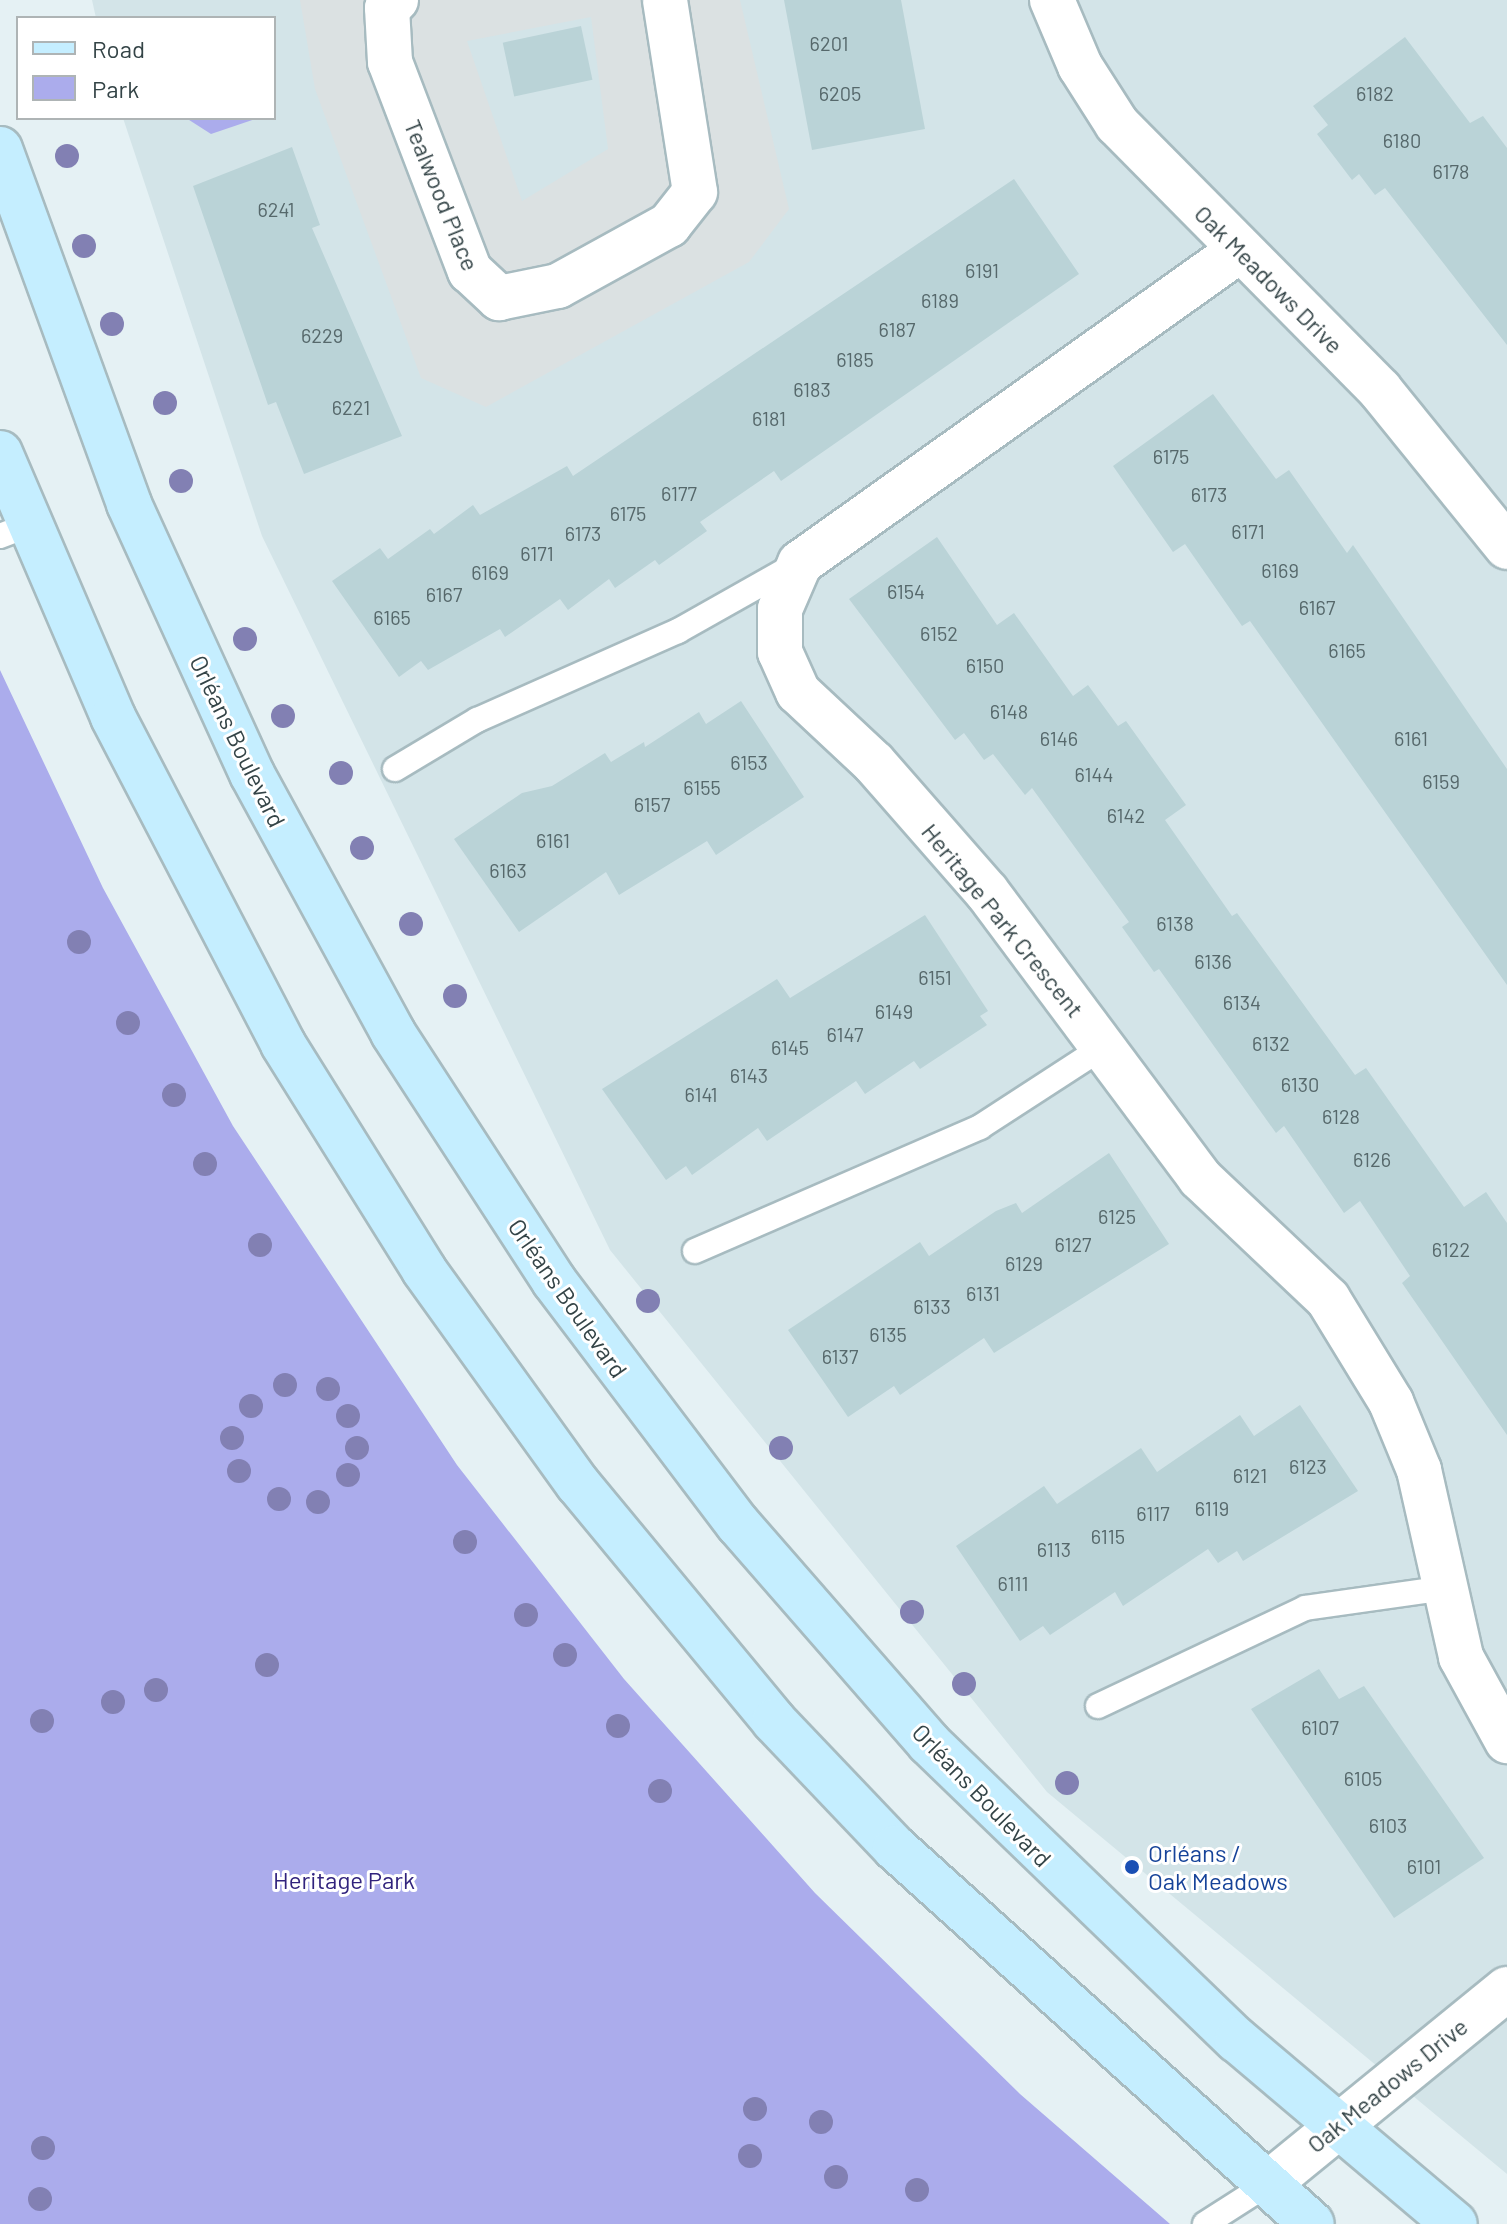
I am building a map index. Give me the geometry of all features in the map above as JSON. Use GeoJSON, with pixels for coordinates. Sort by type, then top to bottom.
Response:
{"type":"FeatureCollection","features":[{"type":"Feature","properties":{"kind":"main road","name":"Orléans Boulevard"},"geometry":{"type":"LineString","coordinates":[[0,149],[57,319],[189,639],[320,904],[470,1157],[642,1403],[833,1636],[1018,1835],[1333,2126],[1455,2224]]}},
{"type":"Feature","properties":{"kind":"main road"},"geometry":{"type":"LineString","coordinates":[[0,453],[14,530],[283,1044],[424,1270],[578,1484],[774,1721],[895,1848],[1312,2224]]}},
{"type":"Feature","properties":{"kind":"street","name":"Tealwood Place"},"geometry":{"type":"LineString","coordinates":[[396,0],[387,8],[390,62],[470,271],[499,298],[558,286],[669,225],[695,192],[665,0]]}},
{"type":"Feature","properties":{"kind":"street","name":"Oak Meadows Drive"},"geometry":{"type":"LineString","coordinates":[[1052,0],[1080,66],[1117,124],[1380,390],[1507,547]]}},
{"type":"Feature","properties":{"kind":"street"},"geometry":{"type":"LineString","coordinates":[[800,563],[1240,250]]}},
{"type":"Feature","properties":{"kind":"street","name":"Heritage Park Crescent"},"geometry":{"type":"LineString","coordinates":[[800,563],[780,609],[780,652],[798,692],[874,763],[987,892],[1200,1178],[1328,1299],[1391,1402],[1419,1470],[1461,1657],[1507,1741]]}},
{"type":"Feature","properties":{"kind":"street","name":"Oak Meadows Drive"},"geometry":{"type":"LineString","coordinates":[[1269,2183],[1333,2126],[1507,1989]]}},
{"type":"Feature","properties":{"kind":"lane"},"geometry":{"type":"LineString","coordinates":[[395,769],[477,720],[678,631],[800,563]]}},
{"type":"Feature","properties":{"kind":"lane"},"geometry":{"type":"LineString","coordinates":[[695,1251],[980,1127],[1103,1047]]}},
{"type":"Feature","properties":{"kind":"lane"},"geometry":{"type":"LineString","coordinates":[[1098,1706],[1305,1608],[1446,1588]]}},
{"type":"Feature","properties":{"kind":"lane"},"geometry":{"type":"LineString","coordinates":[[1205,2224],[1269,2183]]}},
{"type":"Feature","properties":{"kind":"shaded area"},"geometry":{"type":"Polygon","coordinates":[[[92,0],[1507,0],[1507,2174],[1047,1792],[610,1250],[262,536],[124,120],[276,120],[276,16],[96,16],[92,0]]]}},
{"type":"Feature","properties":{"kind":"shaded area"},"geometry":{"type":"Polygon","coordinates":[[[300,0],[740,0],[789,209],[749,262],[486,407],[421,378],[315,89],[300,0]],[[591,17],[467,41],[522,201],[608,149],[591,17]]]}},
{"type":"Feature","properties":{"kind":"green space"},"geometry":{"type":"Polygon","coordinates":[[[189,120],[252,120],[211,134],[189,120]]]}},
{"type":"Feature","properties":{"kind":"green space","name":"Heritage Park"},"geometry":{"type":"Polygon","coordinates":[[[0,670],[103,888],[233,1126],[457,1465],[624,1679],[815,1893],[1020,2094],[1170,2224],[0,2224],[0,670]]]}},
{"type":"Feature","properties":{"kind":"building"},"geometry":{"type":"Polygon","coordinates":[[[784,0],[901,0],[925,129],[812,150],[784,0]]]}},
{"type":"Feature","properties":{"kind":"building"},"geometry":{"type":"Polygon","coordinates":[[[581,26],[592,80],[514,96],[503,43],[581,26]]]}},
{"type":"Feature","properties":{"kind":"building"},"geometry":{"type":"Polygon","coordinates":[[[1405,37],[1470,123],[1483,116],[1507,148],[1507,345],[1385,188],[1375,195],[1359,174],[1352,180],[1317,134],[1328,125],[1313,106],[1405,37]]]}},
{"type":"Feature","properties":{"kind":"building"},"geometry":{"type":"Polygon","coordinates":[[[292,147],[320,225],[312,228],[402,436],[304,474],[276,402],[268,405],[193,186],[292,147]]]}},
{"type":"Feature","properties":{"kind":"building"},"geometry":{"type":"Polygon","coordinates":[[[1014,179],[1079,274],[781,481],[774,471],[700,522],[707,531],[659,565],[655,560],[615,588],[609,579],[568,610],[560,599],[505,637],[500,629],[428,670],[421,661],[399,677],[332,581],[380,548],[388,559],[430,529],[434,534],[473,505],[480,515],[567,466],[573,476],[1014,179]]]}},
{"type":"Feature","properties":{"kind":"building"},"geometry":{"type":"Polygon","coordinates":[[[1213,394],[1276,479],[1289,470],[1347,553],[1353,545],[1507,769],[1507,985],[1250,621],[1242,626],[1185,544],[1173,552],[1113,466],[1213,394]]]}},
{"type":"Feature","properties":{"kind":"building"},"geometry":{"type":"Polygon","coordinates":[[[937,537],[997,625],[1014,613],[1073,696],[1088,685],[1118,726],[1126,721],[1186,805],[1165,820],[1232,916],[1237,913],[1355,1075],[1366,1068],[1464,1207],[1486,1192],[1507,1223],[1507,1435],[1402,1283],[1410,1276],[1360,1201],[1344,1213],[1284,1126],[1276,1133],[1159,969],[1154,972],[1122,927],[1129,922],[1032,788],[1025,795],[993,754],[984,760],[964,733],[955,740],[849,599],[937,537]]]}},
{"type":"Feature","properties":{"kind":"building"},"geometry":{"type":"Polygon","coordinates":[[[741,701],[804,797],[716,855],[707,841],[619,895],[606,872],[519,932],[454,839],[522,793],[552,786],[605,753],[611,762],[644,742],[645,747],[699,712],[706,724],[741,701]]]}},
{"type":"Feature","properties":{"kind":"building"},"geometry":{"type":"Polygon","coordinates":[[[925,915],[988,1011],[980,1016],[987,1025],[920,1069],[914,1061],[865,1094],[856,1081],[767,1141],[758,1128],[692,1175],[686,1166],[666,1180],[602,1089],[777,979],[790,998],[925,915]]]}},
{"type":"Feature","properties":{"kind":"building"},"geometry":{"type":"Polygon","coordinates":[[[1109,1153],[1169,1244],[994,1353],[984,1338],[900,1395],[894,1386],[848,1417],[788,1330],[920,1242],[929,1256],[996,1211],[1016,1203],[1022,1213],[1109,1153]]]}},
{"type":"Feature","properties":{"kind":"building"},"geometry":{"type":"Polygon","coordinates":[[[1300,1405],[1358,1491],[1243,1561],[1237,1551],[1218,1563],[1208,1549],[1123,1606],[1115,1592],[1050,1635],[1043,1626],[1020,1641],[956,1546],[1044,1486],[1057,1504],[1141,1448],[1157,1472],[1240,1415],[1254,1436],[1300,1405]]]}},
{"type":"Feature","properties":{"kind":"building"},"geometry":{"type":"Polygon","coordinates":[[[1319,1669],[1339,1699],[1364,1686],[1484,1858],[1394,1918],[1251,1709],[1319,1669]]]}},
{"type":"Feature","properties":{"kind":"place","name":"Orléans / Oak Meadows"},"geometry":{"type":"Point","coordinates":[1132,1867]}}]}
